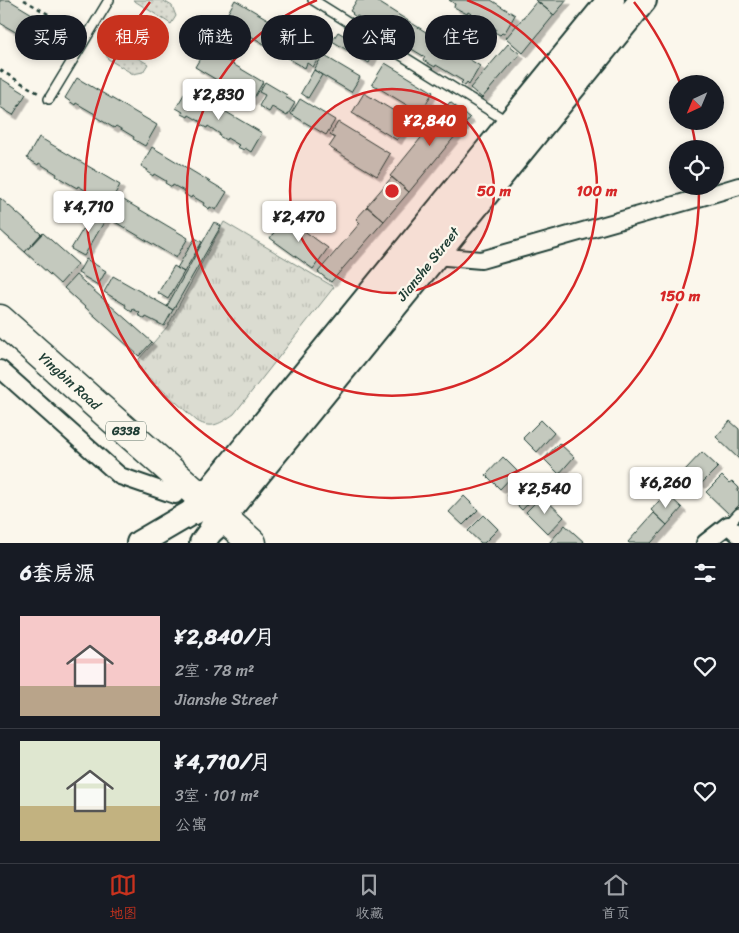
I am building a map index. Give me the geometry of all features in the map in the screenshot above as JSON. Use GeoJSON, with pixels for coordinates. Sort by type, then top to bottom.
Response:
{"type":"FeatureCollection","features":[{"type":"Feature","properties":{"kind":"highway","name":"Yingbin Road"},"geometry":{"type":"LineString","coordinates":[[0,319],[206,519]]}},
{"type":"Feature","properties":{"kind":"highway","name":"Yingbin Road"},"geometry":{"type":"LineString","coordinates":[[0,338],[206,519],[252,543]]}},
{"type":"Feature","properties":{"kind":"main road","name":"Jianshe Street"},"geometry":{"type":"LineString","coordinates":[[206,519],[510,123],[611,0]]}},
{"type":"Feature","properties":{"kind":"main road","name":"Jianshe Street"},"geometry":{"type":"LineString","coordinates":[[206,519],[435,256],[644,0]]}},
{"type":"Feature","properties":{"kind":"main road"},"geometry":{"type":"LineString","coordinates":[[139,543],[206,519]]}},
{"type":"Feature","properties":{"kind":"main road"},"geometry":{"type":"LineString","coordinates":[[175,543],[206,519]]}},
{"type":"Feature","properties":{"kind":"street"},"geometry":{"type":"LineString","coordinates":[[435,256],[481,260],[683,203],[737,184]]}},
{"type":"Feature","properties":{"kind":"street"},"geometry":{"type":"LineString","coordinates":[[0,369],[120,476],[206,519]]}},
{"type":"Feature","properties":{"kind":"street"},"geometry":{"type":"LineString","coordinates":[[705,543],[735,524]]}},
{"type":"Feature","properties":{"kind":"lane"},"geometry":{"type":"LineString","coordinates":[[87,35],[109,0]]}},
{"type":"Feature","properties":{"kind":"lane"},"geometry":{"type":"LineString","coordinates":[[313,0],[510,123]]}},
{"type":"Feature","properties":{"kind":"lane"},"geometry":{"type":"LineString","coordinates":[[49,99],[72,60]]}},
{"type":"Feature","properties":{"kind":"path"},"geometry":{"type":"LineString","coordinates":[[24,0],[49,15]]}},
{"type":"Feature","properties":{"kind":"path"},"geometry":{"type":"LineString","coordinates":[[0,70],[49,99]]}},
{"type":"Feature","properties":{"kind":"green space"},"geometry":{"type":"Polygon","coordinates":[[[133,0],[162,0],[172,6],[176,16],[171,24],[169,23],[169,15],[157,15],[133,0]]]}},
{"type":"Feature","properties":{"kind":"green space"},"geometry":{"type":"Polygon","coordinates":[[[110,60],[141,60],[148,64],[143,72],[133,74],[110,60]]]}},
{"type":"Feature","properties":{"kind":"green space"},"geometry":{"type":"Polygon","coordinates":[[[224,222],[334,287],[234,414],[221,423],[207,425],[197,421],[138,368],[139,359],[167,327],[224,222]]]}},
{"type":"Feature","properties":{"kind":"building"},"geometry":{"type":"Polygon","coordinates":[[[0,0],[9,0],[34,15],[15,15],[15,32],[0,23],[0,0]]]}},
{"type":"Feature","properties":{"kind":"building"},"geometry":{"type":"Polygon","coordinates":[[[235,0],[261,15],[261,42],[251,36],[251,15],[227,15],[235,0]]]}},
{"type":"Feature","properties":{"kind":"building"},"geometry":{"type":"Polygon","coordinates":[[[357,0],[375,0],[399,15],[353,15],[350,11],[357,0]]]}},
{"type":"Feature","properties":{"kind":"building"},"geometry":{"type":"Polygon","coordinates":[[[449,0],[491,0],[515,15],[504,34],[500,35],[497,34],[497,15],[473,15],[468,12],[467,14],[454,7],[455,4],[449,0]]]}},
{"type":"Feature","properties":{"kind":"building"},"geometry":{"type":"Polygon","coordinates":[[[535,0],[567,0],[554,15],[535,0]]]}},
{"type":"Feature","properties":{"kind":"building"},"geometry":{"type":"Polygon","coordinates":[[[537,1],[554,15],[523,53],[506,38],[537,1]]]}},
{"type":"Feature","properties":{"kind":"building"},"geometry":{"type":"Polygon","coordinates":[[[415,25],[425,31],[425,57],[415,51],[415,25]]]}},
{"type":"Feature","properties":{"kind":"building"},"geometry":{"type":"Polygon","coordinates":[[[338,32],[343,35],[343,48],[333,42],[338,32]]]}},
{"type":"Feature","properties":{"kind":"building"},"geometry":{"type":"Polygon","coordinates":[[[508,44],[520,54],[482,98],[470,88],[494,60],[497,60],[497,57],[508,44]]]}},
{"type":"Feature","properties":{"kind":"building"},"geometry":{"type":"Polygon","coordinates":[[[425,57],[425,60],[470,60],[480,66],[469,85],[467,83],[465,86],[461,83],[463,81],[436,65],[435,67],[423,60],[425,57]]]}},
{"type":"Feature","properties":{"kind":"building"},"geometry":{"type":"Polygon","coordinates":[[[199,60],[226,60],[263,82],[252,101],[195,67],[199,60]]]}},
{"type":"Feature","properties":{"kind":"building"},"geometry":{"type":"Polygon","coordinates":[[[291,60],[317,60],[313,67],[307,63],[305,68],[291,60]]]}},
{"type":"Feature","properties":{"kind":"building"},"geometry":{"type":"Polygon","coordinates":[[[320,60],[331,60],[360,77],[351,92],[314,70],[320,60]]]}},
{"type":"Feature","properties":{"kind":"building"},"geometry":{"type":"Polygon","coordinates":[[[385,63],[433,92],[420,113],[372,84],[385,63]]]}},
{"type":"Feature","properties":{"kind":"building"},"geometry":{"type":"Polygon","coordinates":[[[314,70],[322,75],[308,98],[301,93],[314,70]]]}},
{"type":"Feature","properties":{"kind":"building"},"geometry":{"type":"Polygon","coordinates":[[[0,78],[26,94],[13,115],[0,107],[0,78]]]}},
{"type":"Feature","properties":{"kind":"building"},"geometry":{"type":"Polygon","coordinates":[[[77,78],[157,125],[145,146],[116,126],[114,128],[94,116],[95,114],[65,98],[77,78]]]}},
{"type":"Feature","properties":{"kind":"building"},"geometry":{"type":"Polygon","coordinates":[[[265,82],[287,95],[285,97],[295,103],[287,116],[272,107],[269,112],[259,106],[265,95],[259,92],[265,82]]]}},
{"type":"Feature","properties":{"kind":"building"},"geometry":{"type":"Polygon","coordinates":[[[187,89],[262,133],[251,152],[245,148],[244,150],[237,147],[239,145],[219,136],[220,134],[208,126],[207,128],[200,125],[201,122],[189,115],[188,117],[182,114],[183,112],[176,108],[187,89]]]}},
{"type":"Feature","properties":{"kind":"building"},"geometry":{"type":"Polygon","coordinates":[[[364,93],[409,120],[397,140],[352,113],[364,93]]]}},
{"type":"Feature","properties":{"kind":"building"},"geometry":{"type":"Polygon","coordinates":[[[300,99],[335,120],[326,135],[291,114],[300,99]]]}},
{"type":"Feature","properties":{"kind":"building"},"geometry":{"type":"Polygon","coordinates":[[[450,102],[470,118],[409,192],[390,176],[450,102]]]}},
{"type":"Feature","properties":{"kind":"building"},"geometry":{"type":"Polygon","coordinates":[[[338,122],[390,154],[377,176],[329,147],[335,138],[330,135],[338,122]]]}},
{"type":"Feature","properties":{"kind":"building"},"geometry":{"type":"Polygon","coordinates":[[[39,137],[120,185],[108,206],[96,199],[97,197],[78,186],[77,188],[56,176],[57,174],[39,163],[38,165],[27,158],[39,137]]]}},
{"type":"Feature","properties":{"kind":"building"},"geometry":{"type":"Polygon","coordinates":[[[152,147],[227,192],[216,210],[210,207],[209,209],[203,205],[204,203],[184,194],[186,192],[173,185],[172,187],[165,183],[166,181],[147,172],[148,170],[141,166],[152,147]]]}},
{"type":"Feature","properties":{"kind":"building"},"geometry":{"type":"Polygon","coordinates":[[[392,177],[409,192],[384,221],[367,206],[392,177]]]}},
{"type":"Feature","properties":{"kind":"building"},"geometry":{"type":"Polygon","coordinates":[[[0,198],[41,234],[25,252],[0,230],[0,198]]]}},
{"type":"Feature","properties":{"kind":"building"},"geometry":{"type":"Polygon","coordinates":[[[122,199],[188,238],[176,258],[110,219],[122,199]]]}},
{"type":"Feature","properties":{"kind":"building"},"geometry":{"type":"Polygon","coordinates":[[[367,207],[384,221],[331,282],[318,272],[360,223],[356,219],[367,207]]]}},
{"type":"Feature","properties":{"kind":"building"},"geometry":{"type":"Polygon","coordinates":[[[95,209],[107,217],[84,256],[71,249],[95,209]]]}},
{"type":"Feature","properties":{"kind":"building"},"geometry":{"type":"Polygon","coordinates":[[[285,217],[328,248],[313,269],[270,238],[285,217]]]}},
{"type":"Feature","properties":{"kind":"building"},"geometry":{"type":"Polygon","coordinates":[[[214,222],[221,226],[173,310],[167,306],[214,222]]]}},
{"type":"Feature","properties":{"kind":"building"},"geometry":{"type":"Polygon","coordinates":[[[43,233],[78,264],[60,284],[25,252],[43,233]]]}},
{"type":"Feature","properties":{"kind":"building"},"geometry":{"type":"Polygon","coordinates":[[[195,238],[202,242],[184,272],[177,268],[195,238]]]}},
{"type":"Feature","properties":{"kind":"building"},"geometry":{"type":"Polygon","coordinates":[[[86,259],[106,271],[98,285],[78,273],[86,259]]]}},
{"type":"Feature","properties":{"kind":"building"},"geometry":{"type":"Polygon","coordinates":[[[174,266],[184,272],[168,299],[158,293],[174,266]]]}},
{"type":"Feature","properties":{"kind":"building"},"geometry":{"type":"Polygon","coordinates":[[[76,275],[152,342],[139,356],[64,288],[76,275]]]}},
{"type":"Feature","properties":{"kind":"building"},"geometry":{"type":"Polygon","coordinates":[[[113,276],[173,310],[164,326],[146,317],[145,319],[133,309],[132,312],[125,307],[126,305],[104,292],[113,276]]]}},
{"type":"Feature","properties":{"kind":"building"},"geometry":{"type":"Polygon","coordinates":[[[541,420],[554,433],[537,452],[523,438],[541,420]]]}},
{"type":"Feature","properties":{"kind":"building"},"geometry":{"type":"Polygon","coordinates":[[[730,421],[739,429],[739,459],[716,437],[730,421]]]}},
{"type":"Feature","properties":{"kind":"building"},"geometry":{"type":"Polygon","coordinates":[[[559,443],[574,457],[559,474],[544,459],[559,443]]]}},
{"type":"Feature","properties":{"kind":"building"},"geometry":{"type":"Polygon","coordinates":[[[702,452],[718,467],[701,484],[685,470],[702,452]]]}},
{"type":"Feature","properties":{"kind":"building"},"geometry":{"type":"Polygon","coordinates":[[[503,457],[517,471],[500,489],[486,475],[503,457]]]}},
{"type":"Feature","properties":{"kind":"building"},"geometry":{"type":"Polygon","coordinates":[[[722,476],[729,483],[732,481],[739,488],[737,491],[739,492],[739,505],[730,515],[706,492],[722,476]]]}},
{"type":"Feature","properties":{"kind":"building"},"geometry":{"type":"Polygon","coordinates":[[[524,478],[539,492],[522,510],[507,495],[524,478]]]}},
{"type":"Feature","properties":{"kind":"building"},"geometry":{"type":"Polygon","coordinates":[[[666,493],[682,508],[667,525],[651,510],[666,493]]]}},
{"type":"Feature","properties":{"kind":"building"},"geometry":{"type":"Polygon","coordinates":[[[464,496],[478,510],[463,525],[449,512],[464,496]]]}},
{"type":"Feature","properties":{"kind":"building"},"geometry":{"type":"Polygon","coordinates":[[[542,496],[564,517],[548,534],[526,512],[542,496]]]}},
{"type":"Feature","properties":{"kind":"building"},"geometry":{"type":"Polygon","coordinates":[[[654,513],[667,525],[651,543],[629,543],[628,542],[654,513]]]}},
{"type":"Feature","properties":{"kind":"building"},"geometry":{"type":"Polygon","coordinates":[[[484,515],[498,529],[484,543],[481,543],[468,531],[484,515]]]}},
{"type":"Feature","properties":{"kind":"building"},"geometry":{"type":"Polygon","coordinates":[[[565,525],[585,543],[549,543],[565,525]]]}}]}
